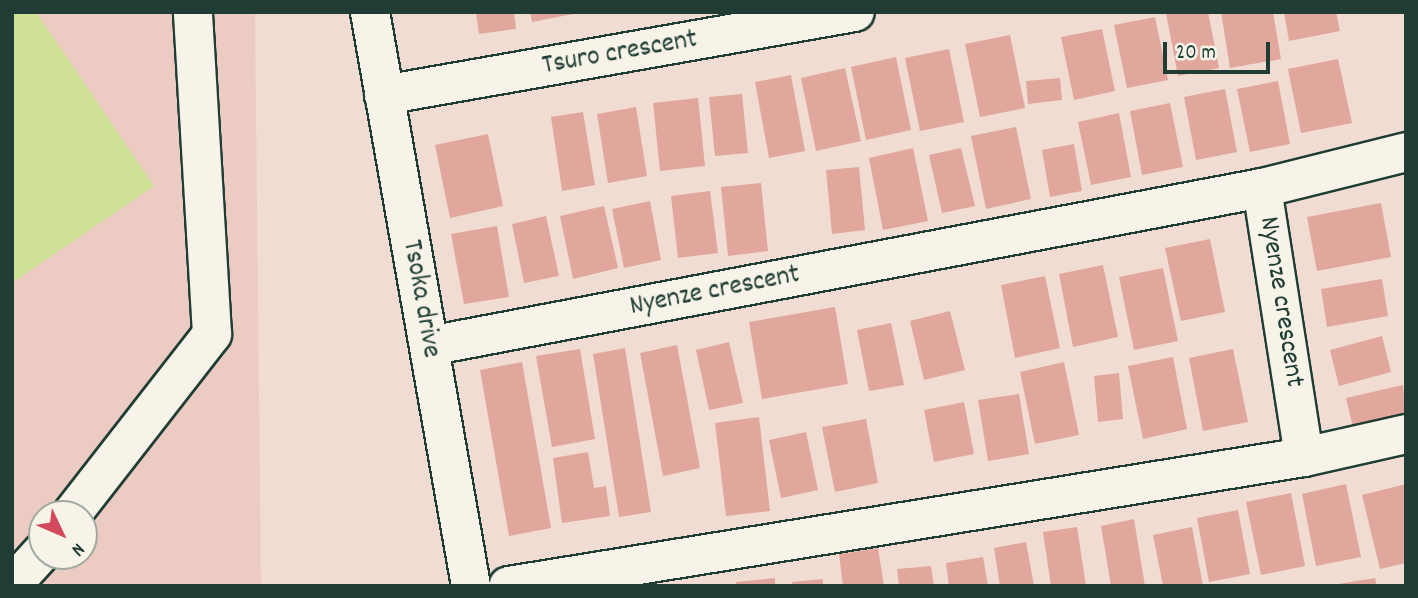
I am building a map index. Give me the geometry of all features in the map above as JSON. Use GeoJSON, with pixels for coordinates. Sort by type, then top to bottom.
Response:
{"type":"FeatureCollection","features":[{"type":"Feature","properties":{"kind":"street"},"geometry":{"type":"LineString","coordinates":[[83,500],[212,334],[193,12]]}},
{"type":"Feature","properties":{"kind":"street","name":"Tsoka drive"},"geometry":{"type":"LineString","coordinates":[[370,12],[471,586]]}},
{"type":"Feature","properties":{"kind":"street","name":"Tsuro crescent"},"geometry":{"type":"LineString","coordinates":[[384,95],[855,12]]}},
{"type":"Feature","properties":{"kind":"street"},"geometry":{"type":"LineString","coordinates":[[1262,188],[1406,152]]}},
{"type":"Feature","properties":{"kind":"street","name":"Nyenze crescent"},"geometry":{"type":"LineString","coordinates":[[429,346],[1262,188],[1304,457]]}},
{"type":"Feature","properties":{"kind":"street"},"geometry":{"type":"LineString","coordinates":[[508,586],[1304,457],[1406,433]]}},
{"type":"Feature","properties":{"kind":"street"},"geometry":{"type":"LineString","coordinates":[[12,585],[28,567]]}},
{"type":"Feature","properties":{"kind":"shaded area"},"geometry":{"type":"Polygon","coordinates":[[[12,12],[255,12],[261,586],[12,586],[12,12]]]}},
{"type":"Feature","properties":{"kind":"green space"},"geometry":{"type":"Polygon","coordinates":[[[12,12],[36,12],[154,186],[12,283],[12,12]]]}},
{"type":"Feature","properties":{"kind":"building"},"geometry":{"type":"Polygon","coordinates":[[[476,12],[514,12],[516,29],[479,34],[476,12]]]}},
{"type":"Feature","properties":{"kind":"building"},"geometry":{"type":"Polygon","coordinates":[[[530,12],[573,12],[573,14],[532,22],[530,12]]]}},
{"type":"Feature","properties":{"kind":"building"},"geometry":{"type":"Polygon","coordinates":[[[1208,12],[1219,68],[1178,76],[1166,13],[1208,12]]]}},
{"type":"Feature","properties":{"kind":"building"},"geometry":{"type":"Polygon","coordinates":[[[1221,12],[1273,12],[1281,59],[1230,68],[1221,12]]]}},
{"type":"Feature","properties":{"kind":"building"},"geometry":{"type":"Polygon","coordinates":[[[1284,12],[1336,12],[1340,31],[1289,41],[1284,12]]]}},
{"type":"Feature","properties":{"kind":"building"},"geometry":{"type":"Polygon","coordinates":[[[1155,17],[1168,80],[1127,88],[1114,25],[1155,17]]]}},
{"type":"Feature","properties":{"kind":"building"},"geometry":{"type":"Polygon","coordinates":[[[1102,29],[1115,91],[1074,100],[1061,37],[1102,29]]]}},
{"type":"Feature","properties":{"kind":"building"},"geometry":{"type":"Polygon","coordinates":[[[1010,35],[1025,108],[980,117],[965,44],[1010,35]]]}},
{"type":"Feature","properties":{"kind":"building"},"geometry":{"type":"Polygon","coordinates":[[[949,49],[964,122],[920,131],[905,58],[949,49]]]}},
{"type":"Feature","properties":{"kind":"building"},"geometry":{"type":"Polygon","coordinates":[[[896,57],[911,130],[866,140],[851,67],[896,57]]]}},
{"type":"Feature","properties":{"kind":"building"},"geometry":{"type":"Polygon","coordinates":[[[1338,59],[1352,123],[1301,133],[1288,69],[1338,59]]]}},
{"type":"Feature","properties":{"kind":"building"},"geometry":{"type":"Polygon","coordinates":[[[845,68],[861,141],[816,151],[801,78],[845,68]]]}},
{"type":"Feature","properties":{"kind":"building"},"geometry":{"type":"Polygon","coordinates":[[[791,75],[805,151],[769,158],[755,82],[791,75]]]}},
{"type":"Feature","properties":{"kind":"building"},"geometry":{"type":"Polygon","coordinates":[[[1060,78],[1062,100],[1028,104],[1026,81],[1060,78]]]}},
{"type":"Feature","properties":{"kind":"building"},"geometry":{"type":"Polygon","coordinates":[[[1278,81],[1290,144],[1250,152],[1237,89],[1278,81]]]}},
{"type":"Feature","properties":{"kind":"building"},"geometry":{"type":"Polygon","coordinates":[[[1225,89],[1237,152],[1196,160],[1184,97],[1225,89]]]}},
{"type":"Feature","properties":{"kind":"building"},"geometry":{"type":"Polygon","coordinates":[[[742,94],[748,153],[715,156],[709,97],[742,94]]]}},
{"type":"Feature","properties":{"kind":"building"},"geometry":{"type":"Polygon","coordinates":[[[698,98],[705,166],[660,171],[653,103],[698,98]]]}},
{"type":"Feature","properties":{"kind":"building"},"geometry":{"type":"Polygon","coordinates":[[[1170,103],[1183,167],[1142,175],[1130,111],[1170,103]]]}},
{"type":"Feature","properties":{"kind":"building"},"geometry":{"type":"Polygon","coordinates":[[[636,107],[647,176],[608,183],[597,114],[636,107]]]}},
{"type":"Feature","properties":{"kind":"building"},"geometry":{"type":"Polygon","coordinates":[[[583,112],[595,185],[562,191],[551,117],[583,112]]]}},
{"type":"Feature","properties":{"kind":"building"},"geometry":{"type":"Polygon","coordinates":[[[1119,113],[1131,177],[1091,185],[1078,122],[1119,113]]]}},
{"type":"Feature","properties":{"kind":"building"},"geometry":{"type":"Polygon","coordinates":[[[1016,127],[1031,199],[986,209],[971,136],[1016,127]]]}},
{"type":"Feature","properties":{"kind":"building"},"geometry":{"type":"Polygon","coordinates":[[[488,134],[503,206],[450,218],[435,145],[488,134]]]}},
{"type":"Feature","properties":{"kind":"building"},"geometry":{"type":"Polygon","coordinates":[[[1074,144],[1082,191],[1050,197],[1042,150],[1074,144]]]}},
{"type":"Feature","properties":{"kind":"building"},"geometry":{"type":"Polygon","coordinates":[[[913,148],[928,221],[883,230],[869,158],[913,148]]]}},
{"type":"Feature","properties":{"kind":"building"},"geometry":{"type":"Polygon","coordinates":[[[961,148],[975,206],[942,213],[929,155],[961,148]]]}},
{"type":"Feature","properties":{"kind":"building"},"geometry":{"type":"Polygon","coordinates":[[[859,167],[865,230],[832,234],[826,170],[859,167]]]}},
{"type":"Feature","properties":{"kind":"building"},"geometry":{"type":"Polygon","coordinates":[[[761,183],[768,251],[728,256],[721,187],[761,183]]]}},
{"type":"Feature","properties":{"kind":"building"},"geometry":{"type":"Polygon","coordinates":[[[710,191],[718,253],[678,258],[671,196],[710,191]]]}},
{"type":"Feature","properties":{"kind":"building"},"geometry":{"type":"Polygon","coordinates":[[[650,201],[661,260],[624,268],[612,209],[650,201]]]}},
{"type":"Feature","properties":{"kind":"building"},"geometry":{"type":"Polygon","coordinates":[[[1381,203],[1391,257],[1317,271],[1307,217],[1381,203]]]}},
{"type":"Feature","properties":{"kind":"building"},"geometry":{"type":"Polygon","coordinates":[[[604,206],[618,268],[573,279],[560,216],[604,206]]]}},
{"type":"Feature","properties":{"kind":"building"},"geometry":{"type":"Polygon","coordinates":[[[546,216],[559,276],[524,283],[512,224],[546,216]]]}},
{"type":"Feature","properties":{"kind":"building"},"geometry":{"type":"Polygon","coordinates":[[[497,226],[509,297],[464,304],[451,234],[497,226]]]}},
{"type":"Feature","properties":{"kind":"building"},"geometry":{"type":"Polygon","coordinates":[[[1210,239],[1225,312],[1181,321],[1165,248],[1210,239]]]}},
{"type":"Feature","properties":{"kind":"building"},"geometry":{"type":"Polygon","coordinates":[[[1103,265],[1118,337],[1073,347],[1059,274],[1103,265]]]}},
{"type":"Feature","properties":{"kind":"building"},"geometry":{"type":"Polygon","coordinates":[[[1163,268],[1178,341],[1134,350],[1119,277],[1163,268]]]}},
{"type":"Feature","properties":{"kind":"building"},"geometry":{"type":"Polygon","coordinates":[[[1045,276],[1060,348],[1015,358],[1001,285],[1045,276]]]}},
{"type":"Feature","properties":{"kind":"building"},"geometry":{"type":"Polygon","coordinates":[[[1382,279],[1388,316],[1327,327],[1321,289],[1382,279]]]}},
{"type":"Feature","properties":{"kind":"building"},"geometry":{"type":"Polygon","coordinates":[[[835,307],[848,384],[762,399],[749,322],[835,307]]]}},
{"type":"Feature","properties":{"kind":"building"},"geometry":{"type":"Polygon","coordinates":[[[950,311],[965,370],[924,380],[910,321],[950,311]]]}},
{"type":"Feature","properties":{"kind":"building"},"geometry":{"type":"Polygon","coordinates":[[[891,323],[904,385],[869,391],[857,330],[891,323]]]}},
{"type":"Feature","properties":{"kind":"building"},"geometry":{"type":"Polygon","coordinates":[[[1382,336],[1391,372],[1339,386],[1330,350],[1382,336]]]}},
{"type":"Feature","properties":{"kind":"building"},"geometry":{"type":"Polygon","coordinates":[[[729,342],[743,403],[709,410],[696,350],[729,342]]]}},
{"type":"Feature","properties":{"kind":"building"},"geometry":{"type":"Polygon","coordinates":[[[677,345],[700,468],[663,476],[640,353],[677,345]]]}},
{"type":"Feature","properties":{"kind":"building"},"geometry":{"type":"Polygon","coordinates":[[[625,348],[651,512],[619,517],[593,354],[625,348]]]}},
{"type":"Feature","properties":{"kind":"building"},"geometry":{"type":"Polygon","coordinates":[[[580,349],[595,439],[552,447],[536,356],[580,349]]]}},
{"type":"Feature","properties":{"kind":"building"},"geometry":{"type":"Polygon","coordinates":[[[1233,349],[1248,422],[1203,431],[1189,358],[1233,349]]]}},
{"type":"Feature","properties":{"kind":"building"},"geometry":{"type":"Polygon","coordinates":[[[1173,357],[1187,429],[1143,439],[1128,366],[1173,357]]]}},
{"type":"Feature","properties":{"kind":"building"},"geometry":{"type":"Polygon","coordinates":[[[522,362],[551,528],[509,536],[480,370],[522,362]]]}},
{"type":"Feature","properties":{"kind":"building"},"geometry":{"type":"Polygon","coordinates":[[[1064,362],[1079,435],[1035,444],[1020,372],[1064,362]]]}},
{"type":"Feature","properties":{"kind":"building"},"geometry":{"type":"Polygon","coordinates":[[[1119,373],[1123,419],[1098,422],[1094,376],[1119,373]]]}},
{"type":"Feature","properties":{"kind":"building"},"geometry":{"type":"Polygon","coordinates":[[[1403,385],[1406,420],[1354,432],[1346,398],[1403,385]]]}},
{"type":"Feature","properties":{"kind":"building"},"geometry":{"type":"Polygon","coordinates":[[[1019,394],[1029,454],[988,461],[978,400],[1019,394]]]}},
{"type":"Feature","properties":{"kind":"building"},"geometry":{"type":"Polygon","coordinates":[[[964,402],[974,454],[934,462],[924,410],[964,402]]]}},
{"type":"Feature","properties":{"kind":"building"},"geometry":{"type":"Polygon","coordinates":[[[759,417],[770,511],[726,516],[715,423],[759,417]]]}},
{"type":"Feature","properties":{"kind":"building"},"geometry":{"type":"Polygon","coordinates":[[[866,419],[878,483],[835,492],[822,427],[866,419]]]}},
{"type":"Feature","properties":{"kind":"building"},"geometry":{"type":"Polygon","coordinates":[[[806,432],[818,490],[781,498],[769,440],[806,432]]]}},
{"type":"Feature","properties":{"kind":"building"},"geometry":{"type":"Polygon","coordinates":[[[588,452],[594,488],[606,486],[610,516],[562,523],[553,458],[588,452]]]}},
{"type":"Feature","properties":{"kind":"building"},"geometry":{"type":"Polygon","coordinates":[[[1346,484],[1361,557],[1316,566],[1302,494],[1346,484]]]}},
{"type":"Feature","properties":{"kind":"building"},"geometry":{"type":"Polygon","coordinates":[[[1406,484],[1406,563],[1380,569],[1362,495],[1406,484]]]}},
{"type":"Feature","properties":{"kind":"building"},"geometry":{"type":"Polygon","coordinates":[[[1291,493],[1305,566],[1261,575],[1246,502],[1291,493]]]}},
{"type":"Feature","properties":{"kind":"building"},"geometry":{"type":"Polygon","coordinates":[[[1238,510],[1250,574],[1209,582],[1197,518],[1238,510]]]}},
{"type":"Feature","properties":{"kind":"building"},"geometry":{"type":"Polygon","coordinates":[[[1134,519],[1145,586],[1111,586],[1101,526],[1134,519]]]}},
{"type":"Feature","properties":{"kind":"building"},"geometry":{"type":"Polygon","coordinates":[[[1077,527],[1086,586],[1051,586],[1043,532],[1077,527]]]}},
{"type":"Feature","properties":{"kind":"building"},"geometry":{"type":"Polygon","coordinates":[[[1192,527],[1203,586],[1163,586],[1153,535],[1192,527]]]}},
{"type":"Feature","properties":{"kind":"building"},"geometry":{"type":"Polygon","coordinates":[[[1026,542],[1034,586],[1000,586],[994,548],[1026,542]]]}},
{"type":"Feature","properties":{"kind":"building"},"geometry":{"type":"Polygon","coordinates":[[[878,548],[884,586],[843,586],[839,554],[878,548]]]}},
{"type":"Feature","properties":{"kind":"building"},"geometry":{"type":"Polygon","coordinates":[[[983,557],[988,586],[949,586],[946,563],[983,557]]]}},
{"type":"Feature","properties":{"kind":"building"},"geometry":{"type":"Polygon","coordinates":[[[931,566],[934,586],[899,586],[897,569],[931,566]]]}},
{"type":"Feature","properties":{"kind":"building"},"geometry":{"type":"Polygon","coordinates":[[[775,578],[775,586],[736,586],[736,582],[775,578]]]}},
{"type":"Feature","properties":{"kind":"building"},"geometry":{"type":"Polygon","coordinates":[[[1375,578],[1377,586],[1338,586],[1338,584],[1375,578]]]}},
{"type":"Feature","properties":{"kind":"building"},"geometry":{"type":"Polygon","coordinates":[[[823,579],[823,586],[793,586],[792,582],[823,579]]]}}]}
